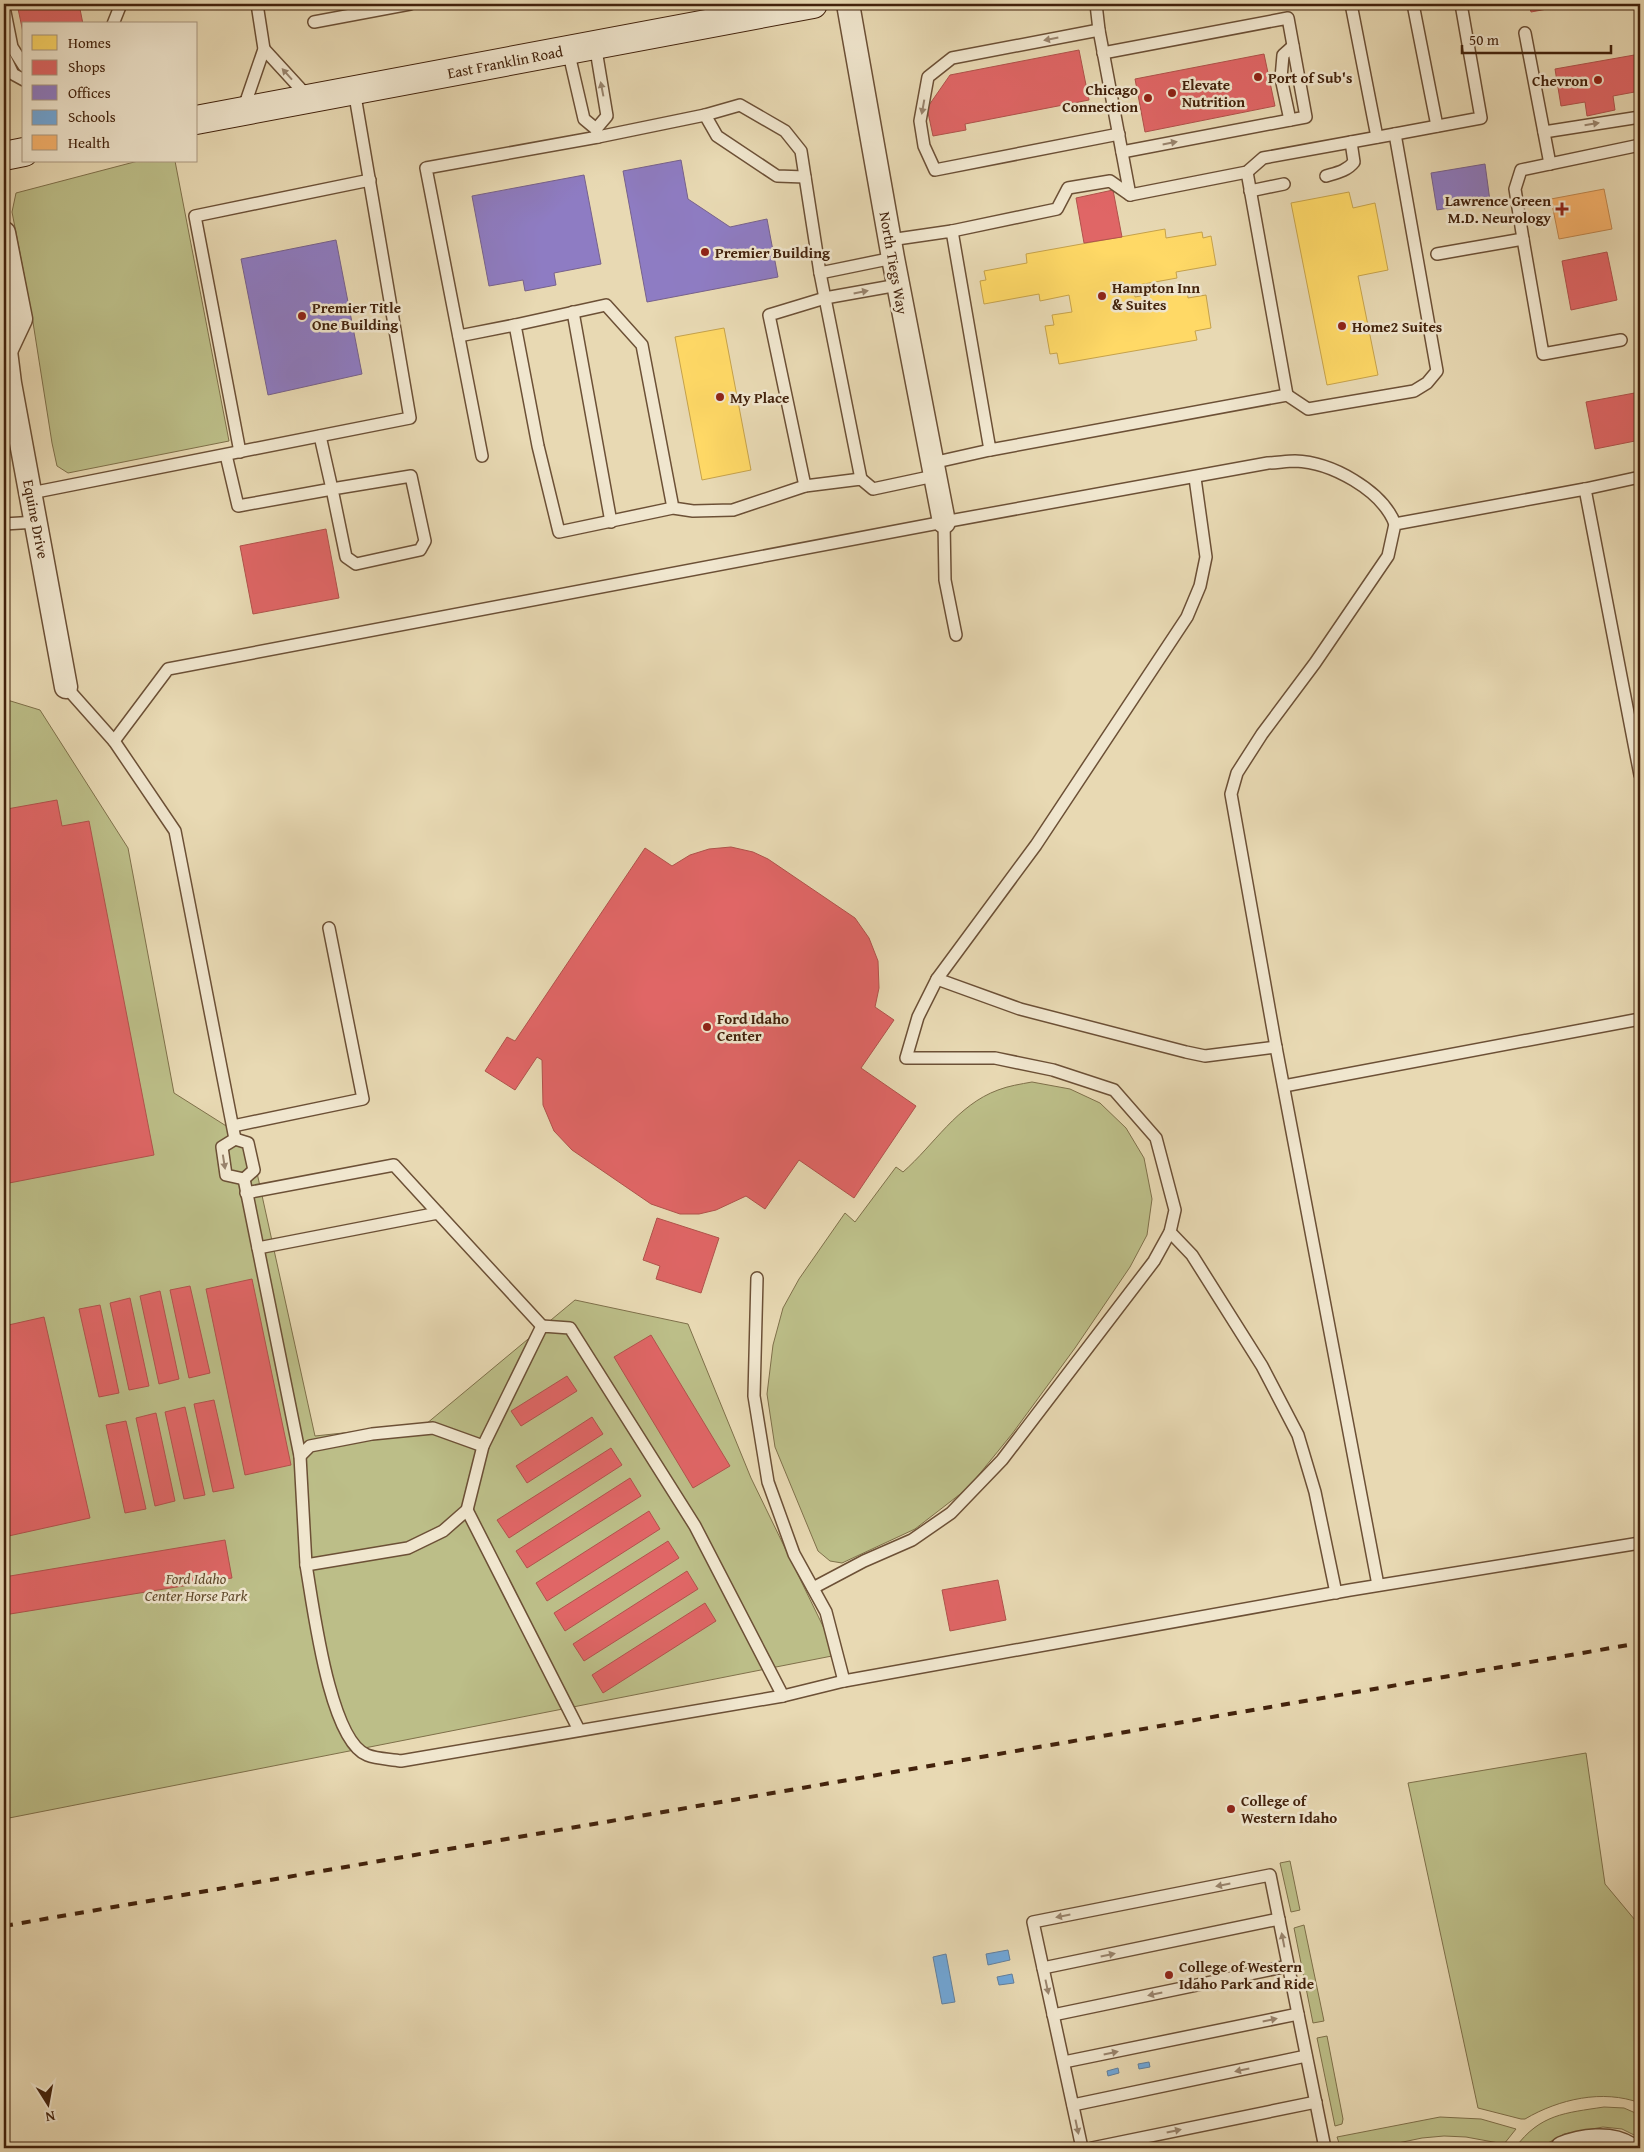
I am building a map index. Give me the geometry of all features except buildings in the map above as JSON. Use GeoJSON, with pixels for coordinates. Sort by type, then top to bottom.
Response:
{"type":"FeatureCollection","features":[{"type":"Feature","properties":{"kind":"main road","name":"East Franklin Road"},"geometry":{"type":"LineString","coordinates":[[198,120],[813,4]]}},
{"type":"Feature","properties":{"kind":"main road"},"geometry":{"type":"LineString","coordinates":[[4,156],[22,152]]}},
{"type":"Feature","properties":{"kind":"street","name":"North Tiegs Way"},"geometry":{"type":"LineString","coordinates":[[848,4],[891,249],[944,522]]}},
{"type":"Feature","properties":{"kind":"street","name":"Equine Drive"},"geometry":{"type":"LineString","coordinates":[[4,233],[20,319],[5,349],[11,430],[31,493],[66,687]]}},
{"type":"Feature","properties":{"kind":"street"},"geometry":{"type":"LineString","coordinates":[[1562,2148],[1586,2142],[1606,2140],[1629,2148]]}},
{"type":"Feature","properties":{"kind":"lane"},"geometry":{"type":"LineString","coordinates":[[114,22],[121,4]]}},
{"type":"Feature","properties":{"kind":"lane"},"geometry":{"type":"LineString","coordinates":[[242,111],[264,49],[256,4]]}},
{"type":"Feature","properties":{"kind":"lane"},"geometry":{"type":"LineString","coordinates":[[314,22],[410,4]]}},
{"type":"Feature","properties":{"kind":"lane"},"geometry":{"type":"LineString","coordinates":[[1096,4],[1099,30],[1130,195]]}},
{"type":"Feature","properties":{"kind":"lane"},"geometry":{"type":"LineString","coordinates":[[1351,4],[1377,137]]}},
{"type":"Feature","properties":{"kind":"lane"},"geometry":{"type":"LineString","coordinates":[[1413,4],[1437,126]]}},
{"type":"Feature","properties":{"kind":"lane"},"geometry":{"type":"LineString","coordinates":[[820,273],[952,231],[1057,209],[1068,188],[1110,180],[1130,195],[1246,172],[1263,158],[1481,118],[1460,4]]}},
{"type":"Feature","properties":{"kind":"lane"},"geometry":{"type":"LineString","coordinates":[[4,6],[12,47],[22,63]]}},
{"type":"Feature","properties":{"kind":"lane"},"geometry":{"type":"LineString","coordinates":[[1104,53],[1288,18],[1306,117],[1122,152]]}},
{"type":"Feature","properties":{"kind":"lane"},"geometry":{"type":"LineString","coordinates":[[1099,30],[952,58],[928,77],[920,121],[924,146],[935,170],[1119,134]]}},
{"type":"Feature","properties":{"kind":"lane"},"geometry":{"type":"LineString","coordinates":[[1525,33],[1550,164]]}},
{"type":"Feature","properties":{"kind":"lane"},"geometry":{"type":"LineString","coordinates":[[595,44],[607,116],[597,133]]}},
{"type":"Feature","properties":{"kind":"lane"},"geometry":{"type":"LineString","coordinates":[[1290,120],[1281,78],[1283,55],[1293,46]]}},
{"type":"Feature","properties":{"kind":"lane"},"geometry":{"type":"LineString","coordinates":[[264,49],[310,99]]}},
{"type":"Feature","properties":{"kind":"lane"},"geometry":{"type":"LineString","coordinates":[[568,50],[584,119],[597,133]]}},
{"type":"Feature","properties":{"kind":"lane"},"geometry":{"type":"LineString","coordinates":[[4,55],[14,74],[22,79]]}},
{"type":"Feature","properties":{"kind":"lane"},"geometry":{"type":"LineString","coordinates":[[31,493],[410,418],[354,90]]}},
{"type":"Feature","properties":{"kind":"lane"},"geometry":{"type":"LineString","coordinates":[[482,456],[426,168],[597,133],[704,115],[740,105],[785,131],[800,152],[820,273],[861,479],[873,489],[990,450],[1287,395],[1308,409],[1414,391],[1427,383],[1436,371],[1395,134]]}},
{"type":"Feature","properties":{"kind":"lane"},"geometry":{"type":"LineString","coordinates":[[704,115],[717,136],[777,176],[805,178]]}},
{"type":"Feature","properties":{"kind":"lane"},"geometry":{"type":"LineString","coordinates":[[1544,132],[1640,117]]}},
{"type":"Feature","properties":{"kind":"lane"},"geometry":{"type":"LineString","coordinates":[[1326,176],[1343,171],[1354,162],[1351,142]]}},
{"type":"Feature","properties":{"kind":"lane"},"geometry":{"type":"LineString","coordinates":[[1621,340],[1543,354],[1515,189],[1522,170],[1640,145]]}},
{"type":"Feature","properties":{"kind":"lane"},"geometry":{"type":"LineString","coordinates":[[1246,172],[1287,395]]}},
{"type":"Feature","properties":{"kind":"lane"},"geometry":{"type":"LineString","coordinates":[[240,452],[196,216],[370,180]]}},
{"type":"Feature","properties":{"kind":"lane"},"geometry":{"type":"LineString","coordinates":[[1250,191],[1284,184]]}},
{"type":"Feature","properties":{"kind":"lane"},"geometry":{"type":"LineString","coordinates":[[952,231],[990,450]]}},
{"type":"Feature","properties":{"kind":"lane"},"geometry":{"type":"LineString","coordinates":[[1437,254],[1523,239]]}},
{"type":"Feature","properties":{"kind":"lane"},"geometry":{"type":"LineString","coordinates":[[805,486],[769,315],[825,298],[898,286]]}},
{"type":"Feature","properties":{"kind":"lane"},"geometry":{"type":"LineString","coordinates":[[459,336],[606,305],[642,345],[672,508]]}},
{"type":"Feature","properties":{"kind":"lane"},"geometry":{"type":"LineString","coordinates":[[573,312],[612,522]]}},
{"type":"Feature","properties":{"kind":"lane"},"geometry":{"type":"LineString","coordinates":[[515,325],[538,446],[559,532],[672,508],[693,511],[733,510],[805,486],[861,479]]}},
{"type":"Feature","properties":{"kind":"lane"},"geometry":{"type":"LineString","coordinates":[[226,455],[238,506],[332,489],[412,476],[425,541],[423,546],[414,552],[356,564],[346,558],[332,489],[320,436]]}},
{"type":"Feature","properties":{"kind":"lane"},"geometry":{"type":"LineString","coordinates":[[114,741],[168,669],[944,522],[1195,478],[1268,463],[1296,461],[1325,467],[1359,483],[1390,511],[1395,524],[1388,556],[1257,742],[1237,774],[1231,794],[1276,1047],[1378,1585]]}},
{"type":"Feature","properties":{"kind":"lane"},"geometry":{"type":"LineString","coordinates":[[1395,524],[1586,489],[1640,476]]}},
{"type":"Feature","properties":{"kind":"lane"},"geometry":{"type":"LineString","coordinates":[[812,1588],[864,1561],[912,1540],[951,1513],[1002,1460],[1154,1261],[1170,1232],[1175,1210],[1156,1138],[1114,1090],[1053,1070],[995,1058],[906,1058],[918,1017],[937,979],[1036,845],[1187,617],[1200,586],[1206,557],[1195,478]]}},
{"type":"Feature","properties":{"kind":"lane"},"geometry":{"type":"LineString","coordinates":[[1586,489],[1640,774]]}},
{"type":"Feature","properties":{"kind":"lane"},"geometry":{"type":"LineString","coordinates":[[4,524],[37,522]]}},
{"type":"Feature","properties":{"kind":"lane"},"geometry":{"type":"LineString","coordinates":[[944,522],[945,580],[956,635]]}},
{"type":"Feature","properties":{"kind":"lane"},"geometry":{"type":"LineString","coordinates":[[66,687],[114,741],[175,831],[235,1138]]}},
{"type":"Feature","properties":{"kind":"lane"},"geometry":{"type":"LineString","coordinates":[[233,1126],[363,1099],[329,928]]}},
{"type":"Feature","properties":{"kind":"lane"},"geometry":{"type":"LineString","coordinates":[[937,979],[1020,1009],[1205,1056],[1276,1047]]}},
{"type":"Feature","properties":{"kind":"lane"},"geometry":{"type":"LineString","coordinates":[[1284,1086],[1640,1018]]}},
{"type":"Feature","properties":{"kind":"lane"},"geometry":{"type":"LineString","coordinates":[[235,1138],[222,1147],[226,1175],[244,1179]]}},
{"type":"Feature","properties":{"kind":"lane"},"geometry":{"type":"LineString","coordinates":[[235,1138],[248,1143],[254,1170],[244,1179]]}},
{"type":"Feature","properties":{"kind":"lane"},"geometry":{"type":"LineString","coordinates":[[246,1193],[394,1165],[542,1326],[570,1328],[695,1526],[783,1696]]}},
{"type":"Feature","properties":{"kind":"lane"},"geometry":{"type":"LineString","coordinates":[[244,1179],[300,1456],[306,1565],[330,1696],[352,1743],[366,1754],[401,1760],[783,1696],[844,1681],[1378,1585],[1640,1543]]}},
{"type":"Feature","properties":{"kind":"lane"},"geometry":{"type":"LineString","coordinates":[[258,1248],[438,1213]]}},
{"type":"Feature","properties":{"kind":"lane"},"geometry":{"type":"LineString","coordinates":[[1170,1232],[1192,1255],[1262,1366],[1298,1435],[1316,1492],[1336,1593]]}},
{"type":"Feature","properties":{"kind":"lane"},"geometry":{"type":"LineString","coordinates":[[758,1278],[754,1396],[768,1482],[794,1554],[826,1612],[844,1681]]}},
{"type":"Feature","properties":{"kind":"lane"},"geometry":{"type":"LineString","coordinates":[[306,1565],[408,1548],[443,1531],[467,1510],[482,1446],[542,1326]]}},
{"type":"Feature","properties":{"kind":"lane"},"geometry":{"type":"LineString","coordinates":[[300,1456],[310,1446],[372,1434],[433,1428],[482,1446]]}},
{"type":"Feature","properties":{"kind":"lane"},"geometry":{"type":"LineString","coordinates":[[467,1510],[579,1730]]}},
{"type":"Feature","properties":{"kind":"lane"},"geometry":{"type":"LineString","coordinates":[[1082,2148],[1033,1922],[1270,1875],[1325,2148]]}},
{"type":"Feature","properties":{"kind":"lane"},"geometry":{"type":"LineString","coordinates":[[1043,1968],[1279,1919]]}},
{"type":"Feature","properties":{"kind":"lane"},"geometry":{"type":"LineString","coordinates":[[1053,2015],[1288,1966]]}},
{"type":"Feature","properties":{"kind":"lane"},"geometry":{"type":"LineString","coordinates":[[1064,2062],[1298,2014]]}},
{"type":"Feature","properties":{"kind":"lane"},"geometry":{"type":"LineString","coordinates":[[1073,2105],[1306,2056]]}},
{"type":"Feature","properties":{"kind":"lane"},"geometry":{"type":"LineString","coordinates":[[1092,2148],[1316,2102]]}},
{"type":"Feature","properties":{"kind":"green space"},"geometry":{"type":"Polygon","coordinates":[[[134,162],[175,162],[229,441],[68,473],[57,466],[32,316],[12,212],[16,193],[134,162]]]}},
{"type":"Feature","properties":{"kind":"green space","name":"Ford Idaho Center Horse Park"},"geometry":{"type":"Polygon","coordinates":[[[4,699],[40,710],[128,848],[174,1093],[250,1141],[315,1436],[426,1424],[575,1300],[688,1324],[751,1478],[837,1655],[4,1819],[4,699]]]}},
{"type":"Feature","properties":{"kind":"green space"},"geometry":{"type":"Polygon","coordinates":[[[1032,1082],[1070,1089],[1100,1103],[1126,1128],[1144,1158],[1152,1199],[1147,1235],[1130,1267],[1075,1348],[1012,1434],[968,1488],[915,1529],[842,1563],[830,1561],[818,1551],[775,1447],[767,1394],[773,1345],[783,1308],[799,1279],[845,1213],[855,1222],[896,1167],[903,1172],[970,1105],[998,1090],[1032,1082]]]}},
{"type":"Feature","properties":{"kind":"green space"},"geometry":{"type":"Polygon","coordinates":[[[1586,1753],[1605,1884],[1640,1926],[1640,2103],[1611,2097],[1581,2098],[1552,2106],[1525,2119],[1521,2119],[1478,2108],[1408,1783],[1586,1753]]]}},
{"type":"Feature","properties":{"kind":"green space"},"geometry":{"type":"Polygon","coordinates":[[[1290,1861],[1300,1910],[1291,1912],[1280,1863],[1290,1861]]]}},
{"type":"Feature","properties":{"kind":"green space"},"geometry":{"type":"Polygon","coordinates":[[[1304,1925],[1324,2021],[1313,2023],[1294,1928],[1304,1925]]]}},
{"type":"Feature","properties":{"kind":"green space"},"geometry":{"type":"Polygon","coordinates":[[[1327,2036],[1343,2119],[1342,2124],[1335,2126],[1317,2038],[1327,2036]]]}},
{"type":"Feature","properties":{"kind":"green space"},"geometry":{"type":"Polygon","coordinates":[[[1604,2107],[1624,2108],[1640,2115],[1640,2138],[1622,2129],[1603,2127],[1564,2134],[1539,2148],[1515,2148],[1534,2128],[1554,2117],[1604,2107]]]}},
{"type":"Feature","properties":{"kind":"green space"},"geometry":{"type":"Polygon","coordinates":[[[1440,2117],[1481,2119],[1516,2129],[1504,2144],[1466,2137],[1444,2136],[1422,2138],[1374,2148],[1344,2148],[1339,2143],[1337,2137],[1440,2117]]]}},
{"type":"Feature","properties":{"kind":"railway"},"geometry":{"type":"LineString","coordinates":[[4,1926],[1640,1643]]}},
{"type":"Feature","properties":{"kind":"place","name":"Port of Sub's"},"geometry":{"type":"Point","coordinates":[1258,77]}},
{"type":"Feature","properties":{"kind":"place","name":"Chevron"},"geometry":{"type":"Point","coordinates":[1598,80]}},
{"type":"Feature","properties":{"kind":"place","name":"Elevate Nutrition"},"geometry":{"type":"Point","coordinates":[1172,93]}},
{"type":"Feature","properties":{"kind":"place","name":"Chicago Connection"},"geometry":{"type":"Point","coordinates":[1148,98]}},
{"type":"Feature","properties":{"kind":"place","name":"Lawrence Green M.D. Neurology"},"geometry":{"type":"Point","coordinates":[1562,209]}},
{"type":"Feature","properties":{"kind":"place","name":"Premier Building"},"geometry":{"type":"Point","coordinates":[705,252]}},
{"type":"Feature","properties":{"kind":"place","name":"Hampton Inn & Suites"},"geometry":{"type":"Point","coordinates":[1102,296]}},
{"type":"Feature","properties":{"kind":"place","name":"Premier Title One Building"},"geometry":{"type":"Point","coordinates":[302,316]}},
{"type":"Feature","properties":{"kind":"place","name":"Home2 Suites"},"geometry":{"type":"Point","coordinates":[1342,326]}},
{"type":"Feature","properties":{"kind":"place","name":"My Place"},"geometry":{"type":"Point","coordinates":[720,397]}},
{"type":"Feature","properties":{"kind":"place","name":"Ford Idaho Center"},"geometry":{"type":"Point","coordinates":[707,1027]}},
{"type":"Feature","properties":{"kind":"place","name":"College of Western Idaho"},"geometry":{"type":"Point","coordinates":[1231,1809]}},
{"type":"Feature","properties":{"kind":"place","name":"College of Western Idaho Park and Ride"},"geometry":{"type":"Point","coordinates":[1169,1975]}}]}
